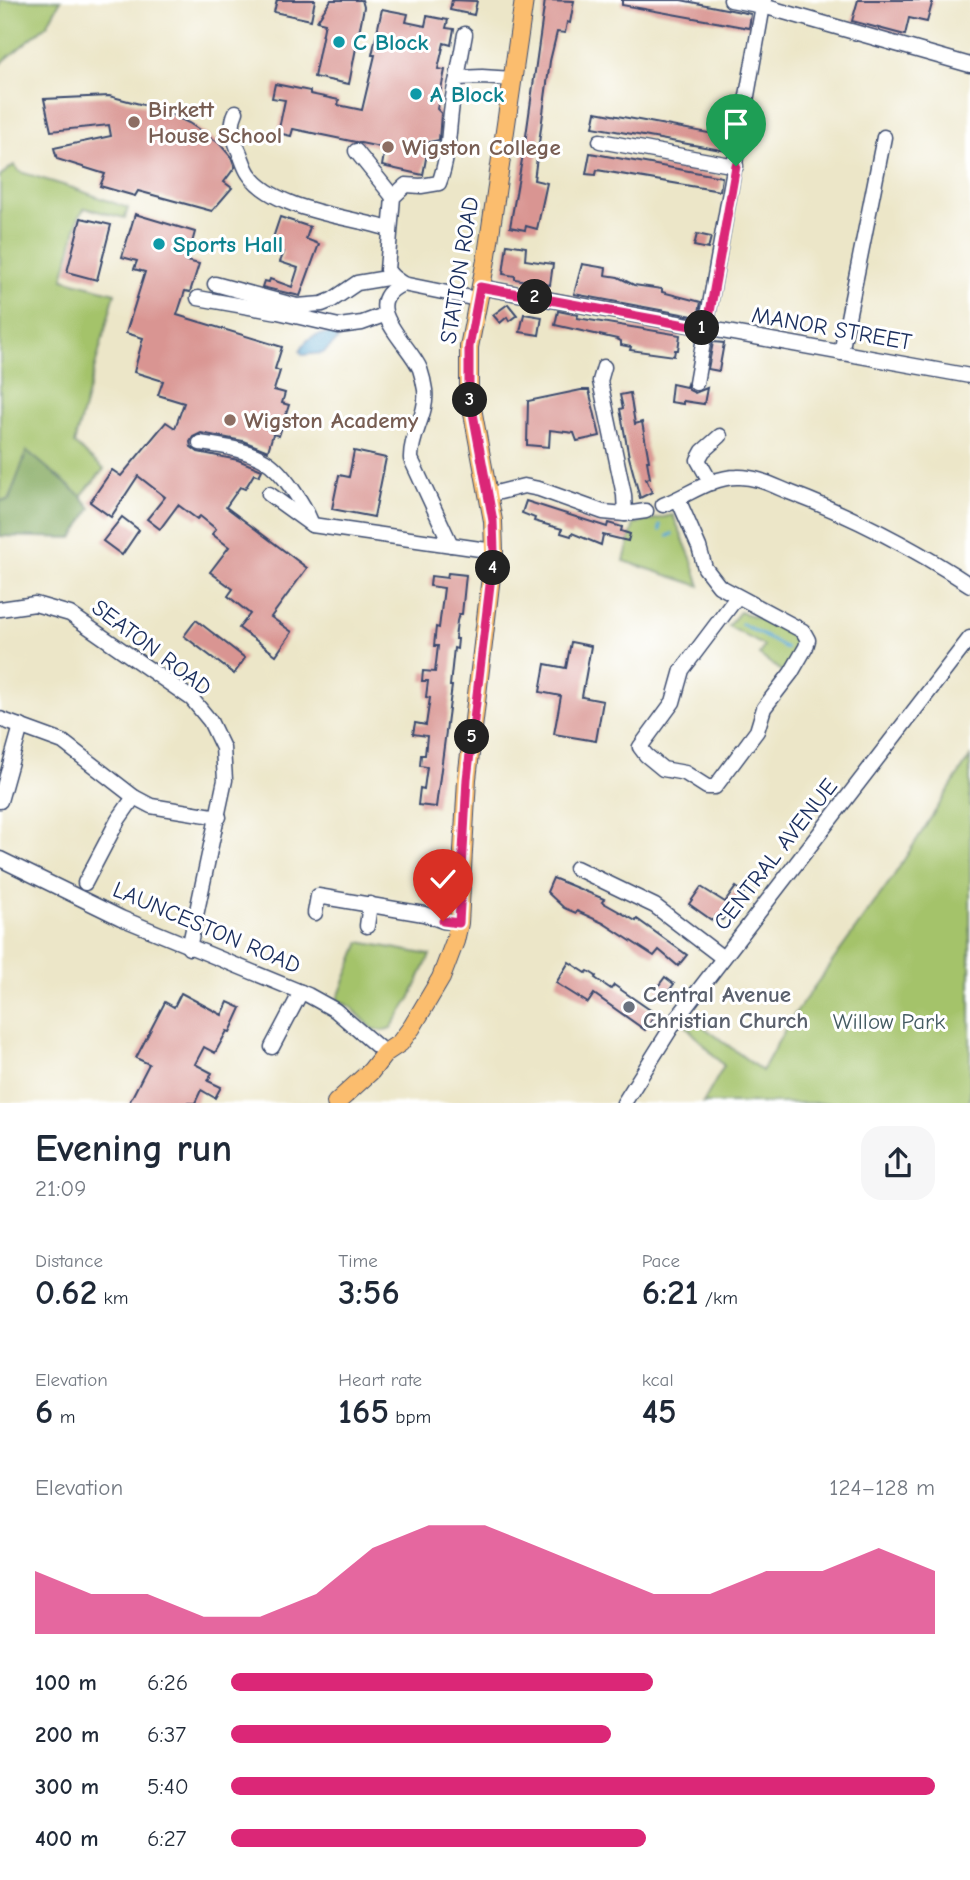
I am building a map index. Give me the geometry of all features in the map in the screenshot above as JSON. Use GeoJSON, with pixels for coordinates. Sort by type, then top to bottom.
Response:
{"type":"FeatureCollection","features":[{"type":"Feature","properties":{"kind":"main road","name":"STATION ROAD"},"geometry":{"type":"LineString","coordinates":[[336,1103],[371,1071],[385,1054],[400,1043],[412,1027],[441,978],[459,923],[467,779],[494,551],[493,521],[469,392],[469,347],[487,255],[524,0]]}},
{"type":"Feature","properties":{"kind":"street"},"geometry":{"type":"LineString","coordinates":[[731,0],[764,3],[970,65]]}},
{"type":"Feature","properties":{"kind":"street"},"geometry":{"type":"LineString","coordinates":[[696,383],[764,3]]}},
{"type":"Feature","properties":{"kind":"street"},"geometry":{"type":"LineString","coordinates":[[451,545],[411,459],[411,448],[426,403],[425,386],[419,367],[384,315],[385,301],[398,281],[387,270],[393,197],[407,185],[439,183],[445,168],[450,102],[465,34]]}},
{"type":"Feature","properties":{"kind":"street"},"geometry":{"type":"LineString","coordinates":[[457,78],[513,79]]}},
{"type":"Feature","properties":{"kind":"street"},"geometry":{"type":"LineString","coordinates":[[236,112],[232,121],[236,142],[249,173],[262,187],[278,197],[304,207],[389,229]]}},
{"type":"Feature","properties":{"kind":"street"},"geometry":{"type":"LineString","coordinates":[[841,352],[884,137]]}},
{"type":"Feature","properties":{"kind":"street"},"geometry":{"type":"LineString","coordinates":[[600,141],[736,166]]}},
{"type":"Feature","properties":{"kind":"street"},"geometry":{"type":"LineString","coordinates":[[356,151],[393,197]]}},
{"type":"Feature","properties":{"kind":"street","name":"MANOR STREET"},"geometry":{"type":"LineString","coordinates":[[215,284],[297,306],[322,304],[357,283],[398,281],[707,329],[970,376]]}},
{"type":"Feature","properties":{"kind":"street"},"geometry":{"type":"LineString","coordinates":[[198,298],[339,326],[362,323],[384,315]]}},
{"type":"Feature","properties":{"kind":"street"},"geometry":{"type":"LineString","coordinates":[[604,368],[600,381],[624,495],[625,514]]}},
{"type":"Feature","properties":{"kind":"street"},"geometry":{"type":"LineString","coordinates":[[710,482],[698,460],[703,451],[720,436]]}},
{"type":"Feature","properties":{"kind":"street"},"geometry":{"type":"LineString","coordinates":[[200,443],[224,446],[265,460],[306,508],[312,525]]}},
{"type":"Feature","properties":{"kind":"street"},"geometry":{"type":"LineString","coordinates":[[663,505],[710,482],[737,477],[757,479],[817,503],[942,566],[970,585]]}},
{"type":"Feature","properties":{"kind":"street"},"geometry":{"type":"LineString","coordinates":[[488,495],[524,486],[603,512],[625,514],[646,511]]}},
{"type":"Feature","properties":{"kind":"street"},"geometry":{"type":"LineString","coordinates":[[269,494],[312,525],[494,551]]}},
{"type":"Feature","properties":{"kind":"street"},"geometry":{"type":"LineString","coordinates":[[678,499],[705,568],[719,586],[803,631],[807,639],[806,648],[791,673],[764,708],[757,731],[715,787],[707,788],[685,773],[663,769],[640,747],[673,702],[682,670],[737,597]]}},
{"type":"Feature","properties":{"kind":"street","name":"SEATON ROAD"},"geometry":{"type":"LineString","coordinates":[[0,609],[35,604],[70,614],[192,699],[210,721],[223,748],[225,780],[190,948]]}},
{"type":"Feature","properties":{"kind":"street","name":"CENTRAL AVENUE"},"geometry":{"type":"LineString","coordinates":[[624,1103],[678,1017],[970,638]]}},
{"type":"Feature","properties":{"kind":"street"},"geometry":{"type":"LineString","coordinates":[[0,719],[63,742],[134,797],[151,806],[219,817]]}},
{"type":"Feature","properties":{"kind":"street"},"geometry":{"type":"LineString","coordinates":[[0,802],[21,726]]}},
{"type":"Feature","properties":{"kind":"street"},"geometry":{"type":"LineString","coordinates":[[85,883],[118,820],[134,797]]}},
{"type":"Feature","properties":{"kind":"street","name":"LAUNCESTON ROAD"},"geometry":{"type":"LineString","coordinates":[[0,859],[121,918],[302,992],[335,1010],[385,1054]]}},
{"type":"Feature","properties":{"kind":"street"},"geometry":{"type":"LineString","coordinates":[[576,868],[654,906],[723,958]]}},
{"type":"Feature","properties":{"kind":"street"},"geometry":{"type":"LineString","coordinates":[[315,913],[318,896],[424,914],[459,923]]}},
{"type":"Feature","properties":{"kind":"street"},"geometry":{"type":"LineString","coordinates":[[367,926],[370,904]]}},
{"type":"Feature","properties":{"kind":"street"},"geometry":{"type":"LineString","coordinates":[[272,1047],[302,992]]}},
{"type":"Feature","properties":{"kind":"green space"},"geometry":{"type":"Polygon","coordinates":[[[0,0],[61,0],[47,25],[0,64],[0,0]]]}},
{"type":"Feature","properties":{"kind":"green space"},"geometry":{"type":"Polygon","coordinates":[[[14,165],[20,172],[128,208],[125,218],[85,208],[79,216],[63,279],[115,293],[74,444],[104,469],[81,496],[28,452],[8,500],[0,501],[0,176],[14,165]]]}},
{"type":"Feature","properties":{"kind":"green space"},"geometry":{"type":"Polygon","coordinates":[[[27,451],[81,496],[91,508],[73,538],[0,536],[0,501],[9,500],[27,451]]]}},
{"type":"Feature","properties":{"kind":"green space"},"geometry":{"type":"Polygon","coordinates":[[[673,515],[700,586],[624,561],[634,524],[673,515]]]}},
{"type":"Feature","properties":{"kind":"green space"},"geometry":{"type":"Polygon","coordinates":[[[740,612],[774,625],[796,641],[800,647],[783,672],[759,655],[764,646],[728,626],[740,612]]]}},
{"type":"Feature","properties":{"kind":"green space","name":"Willow Park"},"geometry":{"type":"Polygon","coordinates":[[[970,757],[970,1103],[703,1103],[724,1066],[686,1026],[692,1018],[762,1071],[789,1022],[893,877],[970,757]]]}},
{"type":"Feature","properties":{"kind":"green space"},"geometry":{"type":"Polygon","coordinates":[[[360,942],[430,955],[410,999],[391,1028],[382,1031],[373,1029],[351,1007],[337,1000],[360,942]]]}},
{"type":"Feature","properties":{"kind":"water"},"geometry":{"type":"Polygon","coordinates":[[[333,333],[338,340],[323,353],[303,355],[300,351],[313,337],[333,333]]]}},
{"type":"Feature","properties":{"kind":"building"},"geometry":{"type":"Polygon","coordinates":[[[277,0],[315,0],[311,20],[274,12],[277,0]]]}},
{"type":"Feature","properties":{"kind":"building","name":"C Block"},"geometry":{"type":"Polygon","coordinates":[[[331,0],[362,0],[364,7],[349,84],[314,77],[325,23],[317,21],[331,0]]]}},
{"type":"Feature","properties":{"kind":"building"},"geometry":{"type":"Polygon","coordinates":[[[452,0],[477,1],[474,15],[450,10],[452,0]]]}},
{"type":"Feature","properties":{"kind":"building"},"geometry":{"type":"Polygon","coordinates":[[[545,0],[574,1],[570,23],[567,22],[565,33],[557,32],[550,61],[534,180],[547,183],[537,229],[526,226],[525,230],[510,227],[545,0]]]}},
{"type":"Feature","properties":{"kind":"building"},"geometry":{"type":"Polygon","coordinates":[[[622,0],[681,0],[751,14],[749,28],[622,5],[622,0]]]}},
{"type":"Feature","properties":{"kind":"building"},"geometry":{"type":"Polygon","coordinates":[[[858,0],[933,0],[927,22],[909,18],[905,35],[852,21],[858,0]]]}},
{"type":"Feature","properties":{"kind":"building","name":"A Block"},"geometry":{"type":"Polygon","coordinates":[[[382,9],[408,14],[406,22],[425,26],[427,16],[448,20],[446,28],[454,29],[451,45],[444,43],[438,69],[445,70],[437,109],[441,113],[439,140],[429,142],[423,175],[382,166],[385,148],[293,129],[291,136],[278,133],[285,100],[272,98],[275,84],[310,91],[310,94],[339,100],[338,105],[362,110],[382,9]]]}},
{"type":"Feature","properties":{"kind":"building"},"geometry":{"type":"Polygon","coordinates":[[[109,96],[159,109],[189,123],[219,143],[231,157],[235,167],[224,182],[232,188],[212,211],[138,191],[135,196],[100,186],[105,174],[57,159],[54,148],[111,136],[109,125],[51,131],[44,99],[109,96]]]}},
{"type":"Feature","properties":{"kind":"building"},"geometry":{"type":"Polygon","coordinates":[[[596,112],[730,137],[727,151],[593,127],[596,112]]]}},
{"type":"Feature","properties":{"kind":"building"},"geometry":{"type":"Polygon","coordinates":[[[590,153],[722,177],[720,191],[597,170],[596,175],[586,174],[590,153]]]}},
{"type":"Feature","properties":{"kind":"building"},"geometry":{"type":"Polygon","coordinates":[[[135,214],[195,232],[187,261],[199,264],[190,292],[185,291],[177,315],[282,347],[275,369],[280,371],[274,390],[285,393],[282,403],[289,405],[279,436],[273,434],[268,451],[243,441],[201,433],[190,442],[191,447],[198,452],[238,460],[262,470],[259,476],[254,474],[245,489],[240,487],[226,507],[307,568],[271,617],[292,632],[276,655],[239,628],[250,614],[228,596],[233,589],[210,572],[229,547],[212,534],[216,529],[200,516],[197,519],[178,505],[160,529],[147,519],[165,497],[138,476],[111,517],[90,502],[112,470],[121,476],[166,422],[175,428],[184,403],[158,395],[163,381],[134,372],[143,338],[126,333],[145,272],[134,269],[137,261],[122,257],[135,214]]]}},
{"type":"Feature","properties":{"kind":"building"},"geometry":{"type":"Polygon","coordinates":[[[280,217],[310,227],[306,239],[319,244],[300,296],[262,287],[264,281],[269,282],[270,279],[292,287],[298,268],[280,262],[284,252],[270,247],[280,217]]]}},
{"type":"Feature","properties":{"kind":"building"},"geometry":{"type":"Polygon","coordinates":[[[81,218],[111,225],[97,280],[67,272],[81,218]]]}},
{"type":"Feature","properties":{"kind":"building"},"geometry":{"type":"Polygon","coordinates":[[[697,234],[711,237],[708,249],[694,246],[697,234]]]}},
{"type":"Feature","properties":{"kind":"building"},"geometry":{"type":"Polygon","coordinates":[[[507,244],[526,247],[525,260],[553,264],[550,285],[515,279],[515,276],[503,274],[507,244]]]}},
{"type":"Feature","properties":{"kind":"building"},"geometry":{"type":"Polygon","coordinates":[[[582,264],[606,268],[605,275],[618,277],[634,285],[662,289],[662,292],[701,302],[698,317],[574,294],[582,264]]]}},
{"type":"Feature","properties":{"kind":"building"},"geometry":{"type":"Polygon","coordinates":[[[508,304],[517,315],[509,321],[507,317],[500,323],[493,315],[508,304]]]}},
{"type":"Feature","properties":{"kind":"building"},"geometry":{"type":"Polygon","coordinates":[[[558,311],[578,315],[577,318],[680,335],[678,350],[675,350],[674,356],[630,350],[631,347],[621,345],[621,341],[617,339],[555,325],[558,311]]]}},
{"type":"Feature","properties":{"kind":"building"},"geometry":{"type":"Polygon","coordinates":[[[524,314],[542,317],[539,335],[520,332],[524,314]]]}},
{"type":"Feature","properties":{"kind":"building"},"geometry":{"type":"Polygon","coordinates":[[[713,342],[724,343],[719,371],[708,369],[713,342]]]}},
{"type":"Feature","properties":{"kind":"building"},"geometry":{"type":"Polygon","coordinates":[[[672,384],[686,387],[687,384],[689,390],[695,393],[707,388],[704,404],[670,402],[672,384]]]}},
{"type":"Feature","properties":{"kind":"building"},"geometry":{"type":"Polygon","coordinates":[[[589,390],[600,436],[577,441],[574,433],[550,430],[549,447],[527,445],[528,401],[589,390]]]}},
{"type":"Feature","properties":{"kind":"building"},"geometry":{"type":"Polygon","coordinates":[[[630,393],[635,424],[642,422],[649,461],[650,478],[646,479],[652,492],[640,498],[620,409],[623,408],[620,395],[630,393]]]}},
{"type":"Feature","properties":{"kind":"building"},"geometry":{"type":"Polygon","coordinates":[[[354,451],[386,458],[374,517],[332,509],[339,475],[349,477],[354,451]]]}},
{"type":"Feature","properties":{"kind":"building"},"geometry":{"type":"Polygon","coordinates":[[[526,501],[607,527],[608,523],[622,527],[621,531],[630,534],[628,541],[603,535],[601,545],[572,533],[571,536],[561,533],[562,529],[534,521],[535,518],[522,513],[526,501]]]}},
{"type":"Feature","properties":{"kind":"building"},"geometry":{"type":"Polygon","coordinates":[[[122,517],[139,530],[122,555],[103,541],[122,517]]]}},
{"type":"Feature","properties":{"kind":"building"},"geometry":{"type":"Polygon","coordinates":[[[448,573],[466,575],[462,614],[459,614],[457,621],[457,649],[454,648],[452,686],[436,807],[418,805],[420,788],[424,789],[427,767],[420,766],[421,755],[425,755],[427,736],[413,734],[415,723],[426,725],[430,698],[426,697],[428,681],[422,681],[423,671],[435,672],[438,646],[434,646],[444,588],[430,586],[431,576],[447,578],[448,573]]]}},
{"type":"Feature","properties":{"kind":"building"},"geometry":{"type":"Polygon","coordinates":[[[196,620],[245,658],[234,674],[184,636],[196,620]]]}},
{"type":"Feature","properties":{"kind":"building"},"geometry":{"type":"Polygon","coordinates":[[[571,642],[591,646],[582,697],[603,701],[596,741],[554,734],[561,696],[540,692],[545,664],[566,668],[571,642]]]}},
{"type":"Feature","properties":{"kind":"building"},"geometry":{"type":"Polygon","coordinates":[[[553,878],[604,899],[602,902],[636,921],[637,919],[687,955],[678,966],[659,950],[654,956],[603,923],[564,908],[547,892],[553,878]]]}},
{"type":"Feature","properties":{"kind":"building"},"geometry":{"type":"Polygon","coordinates":[[[701,887],[725,902],[736,887],[744,893],[722,920],[716,916],[713,921],[689,904],[701,887]]]}},
{"type":"Feature","properties":{"kind":"building"},"geometry":{"type":"Polygon","coordinates":[[[569,962],[596,976],[595,978],[611,989],[614,985],[656,1014],[645,1030],[594,994],[588,1003],[556,983],[569,962]]]}},
{"type":"Feature","properties":{"kind":"building"},"geometry":{"type":"Polygon","coordinates":[[[665,977],[674,984],[665,996],[656,989],[665,977]]]}},
{"type":"Feature","properties":{"kind":"building"},"geometry":{"type":"Polygon","coordinates":[[[181,993],[222,1015],[228,1002],[241,1008],[230,1032],[227,1031],[215,1053],[204,1047],[195,1064],[212,1073],[208,1081],[221,1087],[215,1098],[201,1090],[195,1103],[129,1103],[149,1064],[136,1058],[165,1002],[174,1007],[181,993]]]}},
{"type":"Feature","properties":{"kind":"waterway"},"geometry":{"type":"LineString","coordinates":[[660,525],[660,530]]}},
{"type":"Feature","properties":{"kind":"waterway"},"geometry":{"type":"LineString","coordinates":[[668,536],[672,534]]}},
{"type":"Feature","properties":{"kind":"waterway"},"geometry":{"type":"LineString","coordinates":[[742,624],[786,648]]}},
{"type":"Feature","properties":{"kind":"place","name":"C Block"},"geometry":{"type":"Point","coordinates":[339,42]}},
{"type":"Feature","properties":{"kind":"place","name":"A Block"},"geometry":{"type":"Point","coordinates":[416,94]}},
{"type":"Feature","properties":{"kind":"place","name":"Birkett House School"},"geometry":{"type":"Point","coordinates":[134,122]}},
{"type":"Feature","properties":{"kind":"place","name":"Wigston College"},"geometry":{"type":"Point","coordinates":[388,147]}},
{"type":"Feature","properties":{"kind":"place","name":"Sports Hall"},"geometry":{"type":"Point","coordinates":[159,244]}},
{"type":"Feature","properties":{"kind":"place","name":"Wigston Academy"},"geometry":{"type":"Point","coordinates":[230,420]}},
{"type":"Feature","properties":{"kind":"place","name":"Central Avenue Christian Church"},"geometry":{"type":"Point","coordinates":[629,1007]}},
{"type":"Feature","properties":{"kind":"route"},"geometry":{"type":"LineString","coordinates":[[443,921],[459,923],[467,779],[494,562],[493,521],[469,392],[469,347],[480,287],[707,329],[736,166]]}}]}
